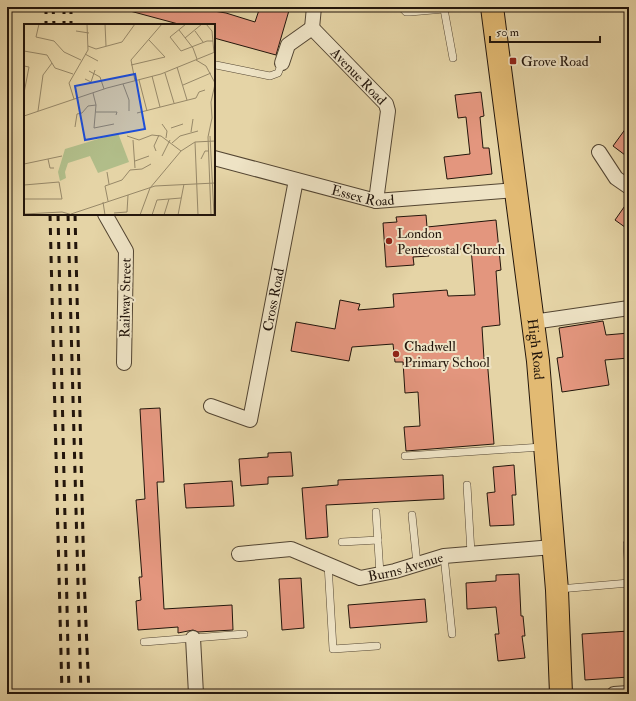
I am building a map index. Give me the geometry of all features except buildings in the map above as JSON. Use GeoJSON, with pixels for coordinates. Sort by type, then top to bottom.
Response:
{"type":"FeatureCollection","features":[{"type":"Feature","properties":{"kind":"main road","name":"High Road"},"geometry":{"type":"LineString","coordinates":[[492,7],[533,322],[557,590],[561,694]]}},
{"type":"Feature","properties":{"kind":"street"},"geometry":{"type":"LineString","coordinates":[[282,63],[288,45],[312,28],[314,7]]}},
{"type":"Feature","properties":{"kind":"street","name":"Avenue Road"},"geometry":{"type":"LineString","coordinates":[[312,28],[386,104],[388,111],[376,201]]}},
{"type":"Feature","properties":{"kind":"street"},"geometry":{"type":"LineString","coordinates":[[599,152],[616,178],[629,187]]}},
{"type":"Feature","properties":{"kind":"street","name":"Essex Road"},"geometry":{"type":"LineString","coordinates":[[215,158],[376,201],[516,190]]}},
{"type":"Feature","properties":{"kind":"street","name":"Cross Road"},"geometry":{"type":"LineString","coordinates":[[211,406],[250,420],[296,180]]}},
{"type":"Feature","properties":{"kind":"street","name":"Railway Street"},"geometry":{"type":"LineString","coordinates":[[106,215],[126,251],[124,364]]}},
{"type":"Feature","properties":{"kind":"street"},"geometry":{"type":"LineString","coordinates":[[533,322],[629,308]]}},
{"type":"Feature","properties":{"kind":"street","name":"Burns Avenue"},"geometry":{"type":"LineString","coordinates":[[239,554],[291,549],[360,578],[444,556],[553,547]]}},
{"type":"Feature","properties":{"kind":"street"},"geometry":{"type":"LineString","coordinates":[[193,638],[196,694]]}},
{"type":"Feature","properties":{"kind":"street"},"geometry":{"type":"LineString","coordinates":[[614,694],[629,693]]}},
{"type":"Feature","properties":{"kind":"lane"},"geometry":{"type":"LineString","coordinates":[[401,7],[406,12],[444,8],[452,58]]}},
{"type":"Feature","properties":{"kind":"lane"},"geometry":{"type":"LineString","coordinates":[[216,65],[270,76],[278,74],[282,63]]}},
{"type":"Feature","properties":{"kind":"lane"},"geometry":{"type":"LineString","coordinates":[[405,456],[544,447]]}},
{"type":"Feature","properties":{"kind":"lane"},"geometry":{"type":"LineString","coordinates":[[467,485],[471,553]]}},
{"type":"Feature","properties":{"kind":"lane"},"geometry":{"type":"LineString","coordinates":[[376,512],[380,574]]}},
{"type":"Feature","properties":{"kind":"lane"},"geometry":{"type":"LineString","coordinates":[[412,515],[417,564]]}},
{"type":"Feature","properties":{"kind":"lane"},"geometry":{"type":"LineString","coordinates":[[342,542],[378,540]]}},
{"type":"Feature","properties":{"kind":"lane"},"geometry":{"type":"LineString","coordinates":[[627,544],[629,577]]}},
{"type":"Feature","properties":{"kind":"lane"},"geometry":{"type":"LineString","coordinates":[[444,556],[452,634]]}},
{"type":"Feature","properties":{"kind":"lane"},"geometry":{"type":"LineString","coordinates":[[328,564],[333,649],[377,646]]}},
{"type":"Feature","properties":{"kind":"lane"},"geometry":{"type":"LineString","coordinates":[[557,590],[629,583]]}},
{"type":"Feature","properties":{"kind":"lane"},"geometry":{"type":"LineString","coordinates":[[144,642],[244,634]]}},
{"type":"Feature","properties":{"kind":"green space"},"geometry":{"type":"Polygon","coordinates":[[[7,299],[8,389],[7,389],[7,299]]]}},
{"type":"Feature","properties":{"kind":"railway"},"geometry":{"type":"LineString","coordinates":[[46,7],[46,24]]}},
{"type":"Feature","properties":{"kind":"railway"},"geometry":{"type":"LineString","coordinates":[[53,7],[54,24]]}},
{"type":"Feature","properties":{"kind":"railway"},"geometry":{"type":"LineString","coordinates":[[64,7],[64,24]]}},
{"type":"Feature","properties":{"kind":"railway"},"geometry":{"type":"LineString","coordinates":[[71,7],[71,24]]}},
{"type":"Feature","properties":{"kind":"railway"},"geometry":{"type":"LineString","coordinates":[[50,215],[62,694]]}},
{"type":"Feature","properties":{"kind":"railway"},"geometry":{"type":"LineString","coordinates":[[58,215],[69,694]]}},
{"type":"Feature","properties":{"kind":"railway"},"geometry":{"type":"LineString","coordinates":[[68,215],[81,694]]}},
{"type":"Feature","properties":{"kind":"railway"},"geometry":{"type":"LineString","coordinates":[[75,215],[84,578],[89,694]]}},
{"type":"Feature","properties":{"kind":"place","name":"Grove Road"},"geometry":{"type":"Point","coordinates":[513,61]}},
{"type":"Feature","properties":{"kind":"place","name":"London Pentecostal Church"},"geometry":{"type":"Point","coordinates":[389,241]}},
{"type":"Feature","properties":{"kind":"place","name":"Chadwell Primary School"},"geometry":{"type":"Point","coordinates":[396,354]}}]}
